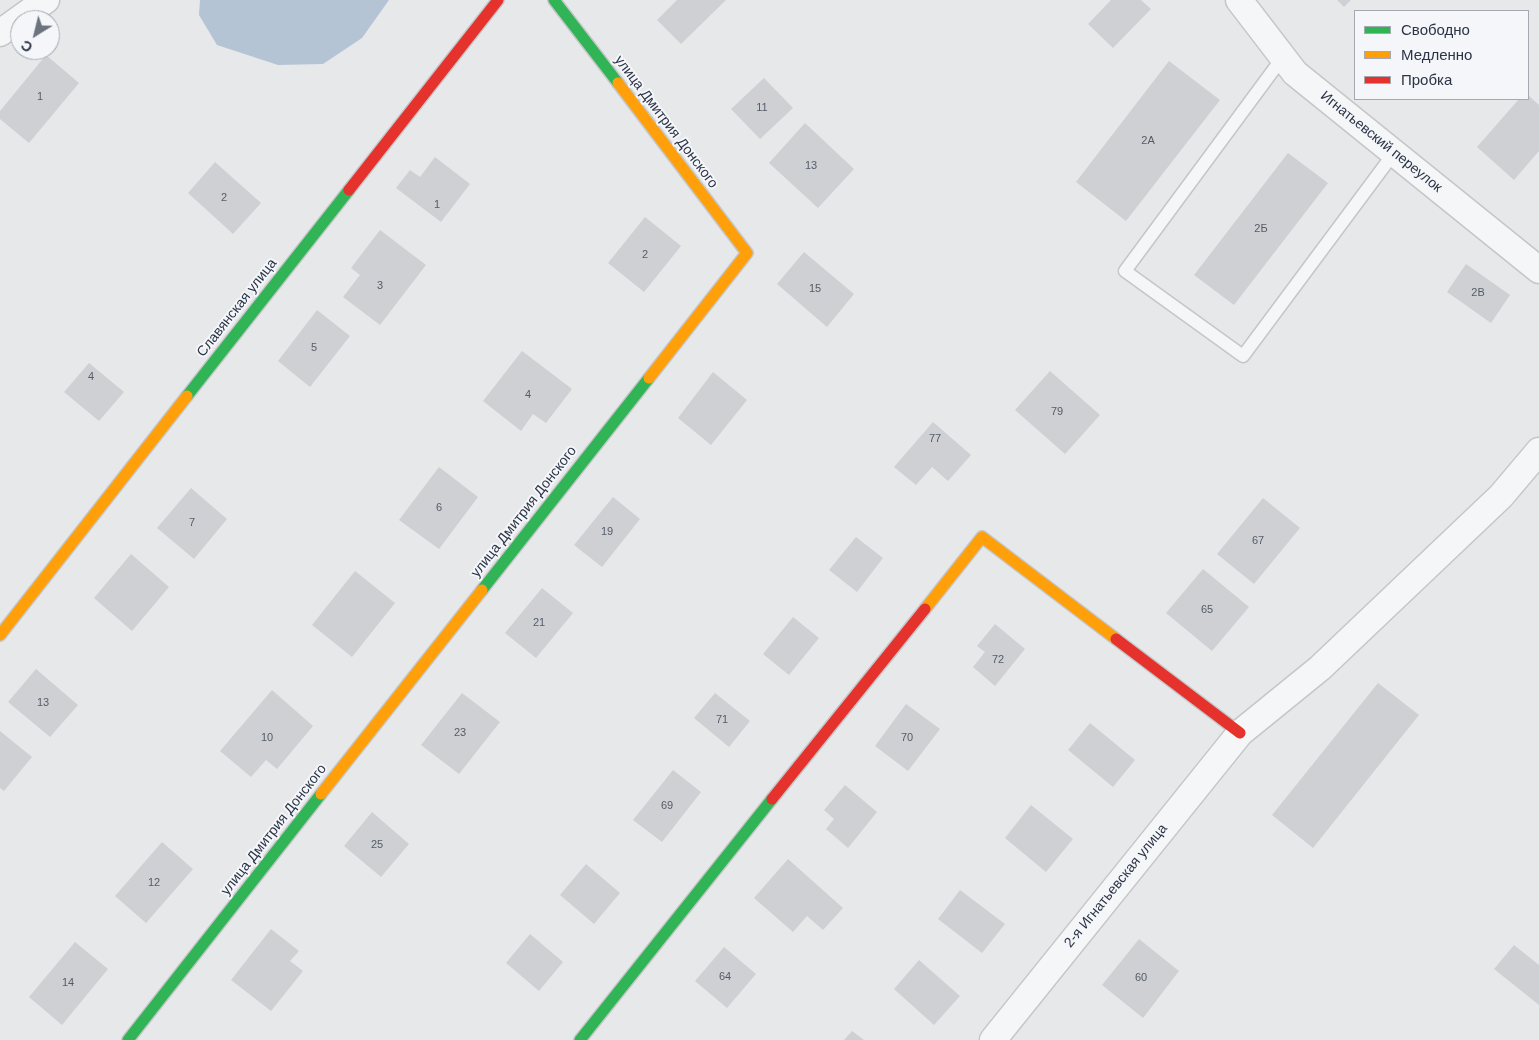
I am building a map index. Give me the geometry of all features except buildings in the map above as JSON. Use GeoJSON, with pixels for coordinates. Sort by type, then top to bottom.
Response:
{"type":"FeatureCollection","features":[{"type":"Feature","properties":{"kind":"street"},"geometry":{"type":"LineString","coordinates":[[0,32],[46,0]]}},
{"type":"Feature","properties":{"kind":"street","name":"Славянская улица"},"geometry":{"type":"LineString","coordinates":[[0,635],[498,0]]}},
{"type":"Feature","properties":{"kind":"street","name":"улица Дмитрия Донского"},"geometry":{"type":"LineString","coordinates":[[128,1040],[747,253],[554,0]]}},
{"type":"Feature","properties":{"kind":"street","name":"Игнатьевский переулок"},"geometry":{"type":"LineString","coordinates":[[1239,0],[1295,73],[1539,270]]}},
{"type":"Feature","properties":{"kind":"street","name":"2-я Игнатьевская улица"},"geometry":{"type":"LineString","coordinates":[[993,1040],[1240,733],[1320,668],[1501,496],[1539,451]]}},
{"type":"Feature","properties":{"kind":"street"},"geometry":{"type":"LineString","coordinates":[[580,1040],[982,536],[1240,733]]}},
{"type":"Feature","properties":{"kind":"lane"},"geometry":{"type":"LineString","coordinates":[[1283,57],[1125,271],[1243,356],[1394,153]]}},
{"type":"Feature","properties":{"kind":"water"},"geometry":{"type":"Polygon","coordinates":[[[200,0],[389,0],[362,38],[323,64],[278,65],[217,45],[199,15],[200,0]]]}},
{"type":"Feature","properties":{"kind":"traffic: fast"},"geometry":{"type":"LineString","coordinates":[[554,0],[618,83]]}},
{"type":"Feature","properties":{"kind":"traffic: fast"},"geometry":{"type":"LineString","coordinates":[[187,396],[349,190]]}},
{"type":"Feature","properties":{"kind":"traffic: fast"},"geometry":{"type":"LineString","coordinates":[[482,590],[649,378]]}},
{"type":"Feature","properties":{"kind":"traffic: fast"},"geometry":{"type":"LineString","coordinates":[[128,1040],[321,794]]}},
{"type":"Feature","properties":{"kind":"traffic: fast"},"geometry":{"type":"LineString","coordinates":[[580,1040],[772,799]]}},
{"type":"Feature","properties":{"kind":"traffic: slow"},"geometry":{"type":"LineString","coordinates":[[618,83],[747,253],[649,378]]}},
{"type":"Feature","properties":{"kind":"traffic: slow"},"geometry":{"type":"LineString","coordinates":[[0,635],[187,396]]}},
{"type":"Feature","properties":{"kind":"traffic: slow"},"geometry":{"type":"LineString","coordinates":[[925,609],[982,537],[1116,639]]}},
{"type":"Feature","properties":{"kind":"traffic: slow"},"geometry":{"type":"LineString","coordinates":[[321,794],[482,590]]}},
{"type":"Feature","properties":{"kind":"traffic: jam"},"geometry":{"type":"LineString","coordinates":[[349,190],[498,0]]}},
{"type":"Feature","properties":{"kind":"traffic: jam"},"geometry":{"type":"LineString","coordinates":[[772,799],[925,609]]}},
{"type":"Feature","properties":{"kind":"traffic: jam"},"geometry":{"type":"LineString","coordinates":[[1116,639],[1240,733]]}}]}
